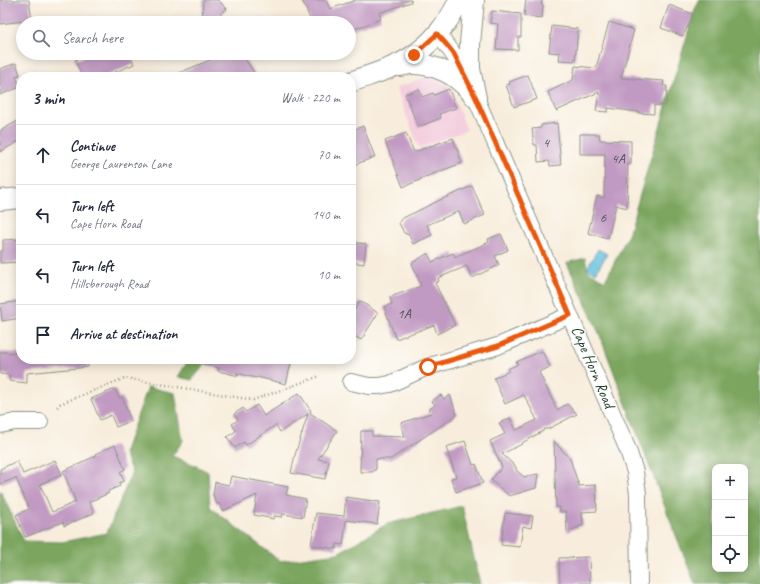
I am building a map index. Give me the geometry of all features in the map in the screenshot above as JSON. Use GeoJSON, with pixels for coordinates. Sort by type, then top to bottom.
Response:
{"type":"FeatureCollection","features":[{"type":"Feature","properties":{"kind":"main road"},"geometry":{"type":"LineString","coordinates":[[390,68],[414,55],[437,34],[455,10],[459,0]]}},
{"type":"Feature","properties":{"kind":"main road"},"geometry":{"type":"LineString","coordinates":[[474,0],[470,44],[470,69],[476,98]]}},
{"type":"Feature","properties":{"kind":"main road"},"geometry":{"type":"LineString","coordinates":[[356,80],[390,68],[410,64],[426,66],[440,69],[453,76],[464,84],[476,98]]}},
{"type":"Feature","properties":{"kind":"main road"},"geometry":{"type":"LineString","coordinates":[[0,200],[16,198]]}},
{"type":"Feature","properties":{"kind":"street","name":"Cape Horn Road"},"geometry":{"type":"LineString","coordinates":[[437,34],[454,54],[476,98],[628,450],[635,472],[638,494],[639,584]]}},
{"type":"Feature","properties":{"kind":"street"},"geometry":{"type":"LineString","coordinates":[[351,382],[361,385],[374,386],[390,384],[428,367],[498,346],[570,315]]}},
{"type":"Feature","properties":{"kind":"street"},"geometry":{"type":"LineString","coordinates":[[0,425],[15,422],[40,422]]}},
{"type":"Feature","properties":{"kind":"path"},"geometry":{"type":"LineString","coordinates":[[57,407],[60,404],[125,378],[253,400],[320,376]]}},
{"type":"Feature","properties":{"kind":"shaded area"},"geometry":{"type":"Polygon","coordinates":[[[428,76],[449,86],[467,130],[419,148],[396,88],[428,76]]]}},
{"type":"Feature","properties":{"kind":"green space"},"geometry":{"type":"Polygon","coordinates":[[[700,0],[760,0],[760,584],[695,584],[599,333],[567,263],[585,258],[588,271],[605,281],[628,235],[695,9],[700,0]]]}},
{"type":"Feature","properties":{"kind":"green space"},"geometry":{"type":"Polygon","coordinates":[[[186,364],[205,364],[192,380],[178,377],[186,364]]]}},
{"type":"Feature","properties":{"kind":"green space"},"geometry":{"type":"Polygon","coordinates":[[[148,387],[175,393],[183,441],[172,456],[208,472],[210,507],[280,561],[338,553],[387,524],[462,506],[480,584],[0,584],[0,490],[24,541],[62,542],[107,533],[132,472],[124,454],[148,387]]]}},
{"type":"Feature","properties":{"kind":"water"},"geometry":{"type":"Polygon","coordinates":[[[598,249],[607,254],[596,273],[587,268],[598,249]]]}},
{"type":"Feature","properties":{"kind":"building"},"geometry":{"type":"Polygon","coordinates":[[[0,0],[29,0],[31,16],[16,16],[16,22],[0,24],[0,0]]]}},
{"type":"Feature","properties":{"kind":"building"},"geometry":{"type":"Polygon","coordinates":[[[203,0],[218,0],[227,9],[218,16],[202,16],[203,0]]]}},
{"type":"Feature","properties":{"kind":"building"},"geometry":{"type":"Polygon","coordinates":[[[302,0],[326,0],[330,9],[356,0],[411,0],[411,2],[379,13],[381,19],[356,28],[356,16],[309,16],[302,0]]]}},
{"type":"Feature","properties":{"kind":"building"},"geometry":{"type":"Polygon","coordinates":[[[526,0],[542,0],[542,18],[524,16],[526,0]]]}},
{"type":"Feature","properties":{"kind":"building"},"geometry":{"type":"Polygon","coordinates":[[[669,5],[693,14],[683,36],[661,28],[669,5]]]}},
{"type":"Feature","properties":{"kind":"building"},"geometry":{"type":"Polygon","coordinates":[[[492,11],[521,14],[521,37],[518,37],[518,50],[496,49],[498,24],[490,23],[492,11]]]}},
{"type":"Feature","properties":{"kind":"building"},"geometry":{"type":"Polygon","coordinates":[[[609,22],[634,30],[621,78],[664,81],[663,86],[667,86],[666,106],[654,105],[654,114],[608,108],[608,112],[596,111],[599,92],[556,111],[548,92],[573,80],[575,66],[596,68],[609,22]]]}},
{"type":"Feature","properties":{"kind":"building"},"geometry":{"type":"Polygon","coordinates":[[[552,26],[578,29],[575,61],[559,60],[560,53],[549,52],[552,26]]]}},
{"type":"Feature","properties":{"kind":"building"},"geometry":{"type":"Polygon","coordinates":[[[75,60],[132,60],[134,64],[116,72],[80,72],[75,60]]]}},
{"type":"Feature","properties":{"kind":"building"},"geometry":{"type":"Polygon","coordinates":[[[210,60],[246,60],[254,72],[181,72],[210,60]]]}},
{"type":"Feature","properties":{"kind":"building"},"geometry":{"type":"Polygon","coordinates":[[[16,63],[19,72],[16,72],[16,89],[0,95],[0,69],[16,63]]]}},
{"type":"Feature","properties":{"kind":"building"},"geometry":{"type":"Polygon","coordinates":[[[528,75],[537,99],[514,107],[506,85],[510,84],[509,82],[528,75]]]}},
{"type":"Feature","properties":{"kind":"building"},"geometry":{"type":"Polygon","coordinates":[[[419,89],[422,97],[433,93],[434,95],[449,89],[456,108],[439,114],[441,118],[418,127],[405,94],[419,89]]]}},
{"type":"Feature","properties":{"kind":"building"},"geometry":{"type":"Polygon","coordinates":[[[16,122],[16,143],[0,152],[0,131],[16,122]]]}},
{"type":"Feature","properties":{"kind":"building"},"geometry":{"type":"Polygon","coordinates":[[[557,123],[561,165],[550,166],[549,161],[538,162],[537,145],[534,145],[532,129],[541,128],[541,125],[557,123]]]}},
{"type":"Feature","properties":{"kind":"building"},"geometry":{"type":"Polygon","coordinates":[[[363,126],[375,157],[356,164],[356,129],[363,126]]]}},
{"type":"Feature","properties":{"kind":"building"},"geometry":{"type":"Polygon","coordinates":[[[406,133],[414,152],[453,138],[462,163],[403,187],[385,141],[406,133]]]}},
{"type":"Feature","properties":{"kind":"building"},"geometry":{"type":"Polygon","coordinates":[[[580,134],[599,134],[600,140],[631,141],[631,164],[628,164],[627,208],[616,205],[608,238],[588,233],[597,196],[604,198],[605,154],[580,154],[580,134]]]}},
{"type":"Feature","properties":{"kind":"building"},"geometry":{"type":"Polygon","coordinates":[[[472,186],[485,215],[464,224],[459,211],[427,225],[432,235],[413,244],[409,235],[404,233],[399,223],[401,219],[472,186]]]}},
{"type":"Feature","properties":{"kind":"building"},"geometry":{"type":"Polygon","coordinates":[[[501,234],[508,250],[495,256],[499,265],[472,278],[467,266],[438,278],[439,281],[435,283],[455,325],[437,334],[434,325],[396,339],[384,307],[392,304],[390,297],[421,286],[412,263],[428,253],[432,262],[453,253],[455,257],[489,242],[488,239],[501,234]]]}},
{"type":"Feature","properties":{"kind":"building"},"geometry":{"type":"Polygon","coordinates":[[[16,239],[16,262],[0,263],[0,251],[3,251],[3,240],[16,239]]]}},
{"type":"Feature","properties":{"kind":"building"},"geometry":{"type":"Polygon","coordinates":[[[356,243],[366,244],[364,264],[356,263],[356,243]]]}},
{"type":"Feature","properties":{"kind":"building"},"geometry":{"type":"Polygon","coordinates":[[[360,301],[378,313],[361,340],[356,337],[356,307],[360,301]]]}},
{"type":"Feature","properties":{"kind":"building"},"geometry":{"type":"Polygon","coordinates":[[[16,302],[16,319],[2,321],[0,304],[16,302]]]}},
{"type":"Feature","properties":{"kind":"building"},"geometry":{"type":"Polygon","coordinates":[[[542,351],[550,367],[539,372],[557,410],[567,404],[577,414],[548,429],[544,429],[522,444],[502,454],[524,477],[538,474],[536,488],[509,496],[491,480],[502,467],[490,441],[505,434],[499,423],[510,418],[516,430],[537,420],[524,395],[505,404],[494,378],[509,371],[508,369],[518,364],[516,362],[542,351]]]}},
{"type":"Feature","properties":{"kind":"building"},"geometry":{"type":"Polygon","coordinates":[[[0,352],[16,353],[16,364],[88,364],[88,367],[27,373],[27,383],[9,381],[10,375],[0,374],[0,352]]]}},
{"type":"Feature","properties":{"kind":"building"},"geometry":{"type":"Polygon","coordinates":[[[204,364],[291,364],[286,384],[257,377],[236,373],[239,376],[218,371],[219,368],[204,364]]]}},
{"type":"Feature","properties":{"kind":"building"},"geometry":{"type":"Polygon","coordinates":[[[115,389],[119,398],[122,397],[131,421],[116,427],[111,415],[100,420],[91,399],[115,389]]]}},
{"type":"Feature","properties":{"kind":"building"},"geometry":{"type":"Polygon","coordinates":[[[299,393],[311,411],[310,413],[337,431],[318,459],[329,461],[325,479],[291,473],[308,414],[280,432],[276,425],[246,445],[244,442],[235,448],[227,437],[236,431],[232,424],[238,420],[234,414],[243,408],[246,412],[257,405],[264,416],[299,393]]]}},
{"type":"Feature","properties":{"kind":"building"},"geometry":{"type":"Polygon","coordinates":[[[441,395],[444,399],[450,395],[457,415],[391,459],[376,459],[376,469],[372,472],[360,472],[361,431],[372,431],[372,436],[405,437],[401,423],[431,413],[428,410],[435,405],[432,401],[441,395]]]}},
{"type":"Feature","properties":{"kind":"building"},"geometry":{"type":"Polygon","coordinates":[[[465,441],[473,465],[476,464],[483,483],[456,492],[451,478],[456,477],[446,447],[465,441]]]}},
{"type":"Feature","properties":{"kind":"building"},"geometry":{"type":"Polygon","coordinates":[[[554,441],[570,459],[579,486],[596,485],[597,511],[582,512],[583,525],[567,532],[566,512],[560,512],[560,507],[556,507],[554,441]]]}},
{"type":"Feature","properties":{"kind":"building"},"geometry":{"type":"Polygon","coordinates":[[[115,445],[125,469],[120,472],[124,481],[119,483],[120,486],[108,491],[109,493],[89,502],[94,513],[64,526],[63,522],[25,537],[16,515],[29,509],[16,478],[0,484],[0,469],[17,461],[23,474],[55,460],[62,475],[40,484],[52,512],[76,502],[63,471],[96,456],[95,454],[115,445]]]}},
{"type":"Feature","properties":{"kind":"building"},"geometry":{"type":"Polygon","coordinates":[[[231,476],[288,487],[286,495],[306,499],[303,517],[283,514],[282,517],[274,516],[274,519],[254,515],[257,495],[223,511],[219,503],[217,504],[213,495],[215,482],[229,485],[231,476]]]}},
{"type":"Feature","properties":{"kind":"building"},"geometry":{"type":"Polygon","coordinates":[[[346,497],[380,502],[377,524],[346,520],[343,545],[337,544],[336,549],[311,545],[316,513],[344,516],[346,497]]]}},
{"type":"Feature","properties":{"kind":"building"},"geometry":{"type":"Polygon","coordinates":[[[505,513],[533,516],[531,528],[523,526],[520,547],[501,545],[505,513]]]}},
{"type":"Feature","properties":{"kind":"building"},"geometry":{"type":"Polygon","coordinates":[[[589,557],[590,583],[560,584],[559,558],[589,557]]]}},
{"type":"Feature","properties":{"kind":"route"},"geometry":{"type":"LineString","coordinates":[[414,55],[437,34],[454,54],[476,98],[570,315],[498,346],[428,367]]}}]}
